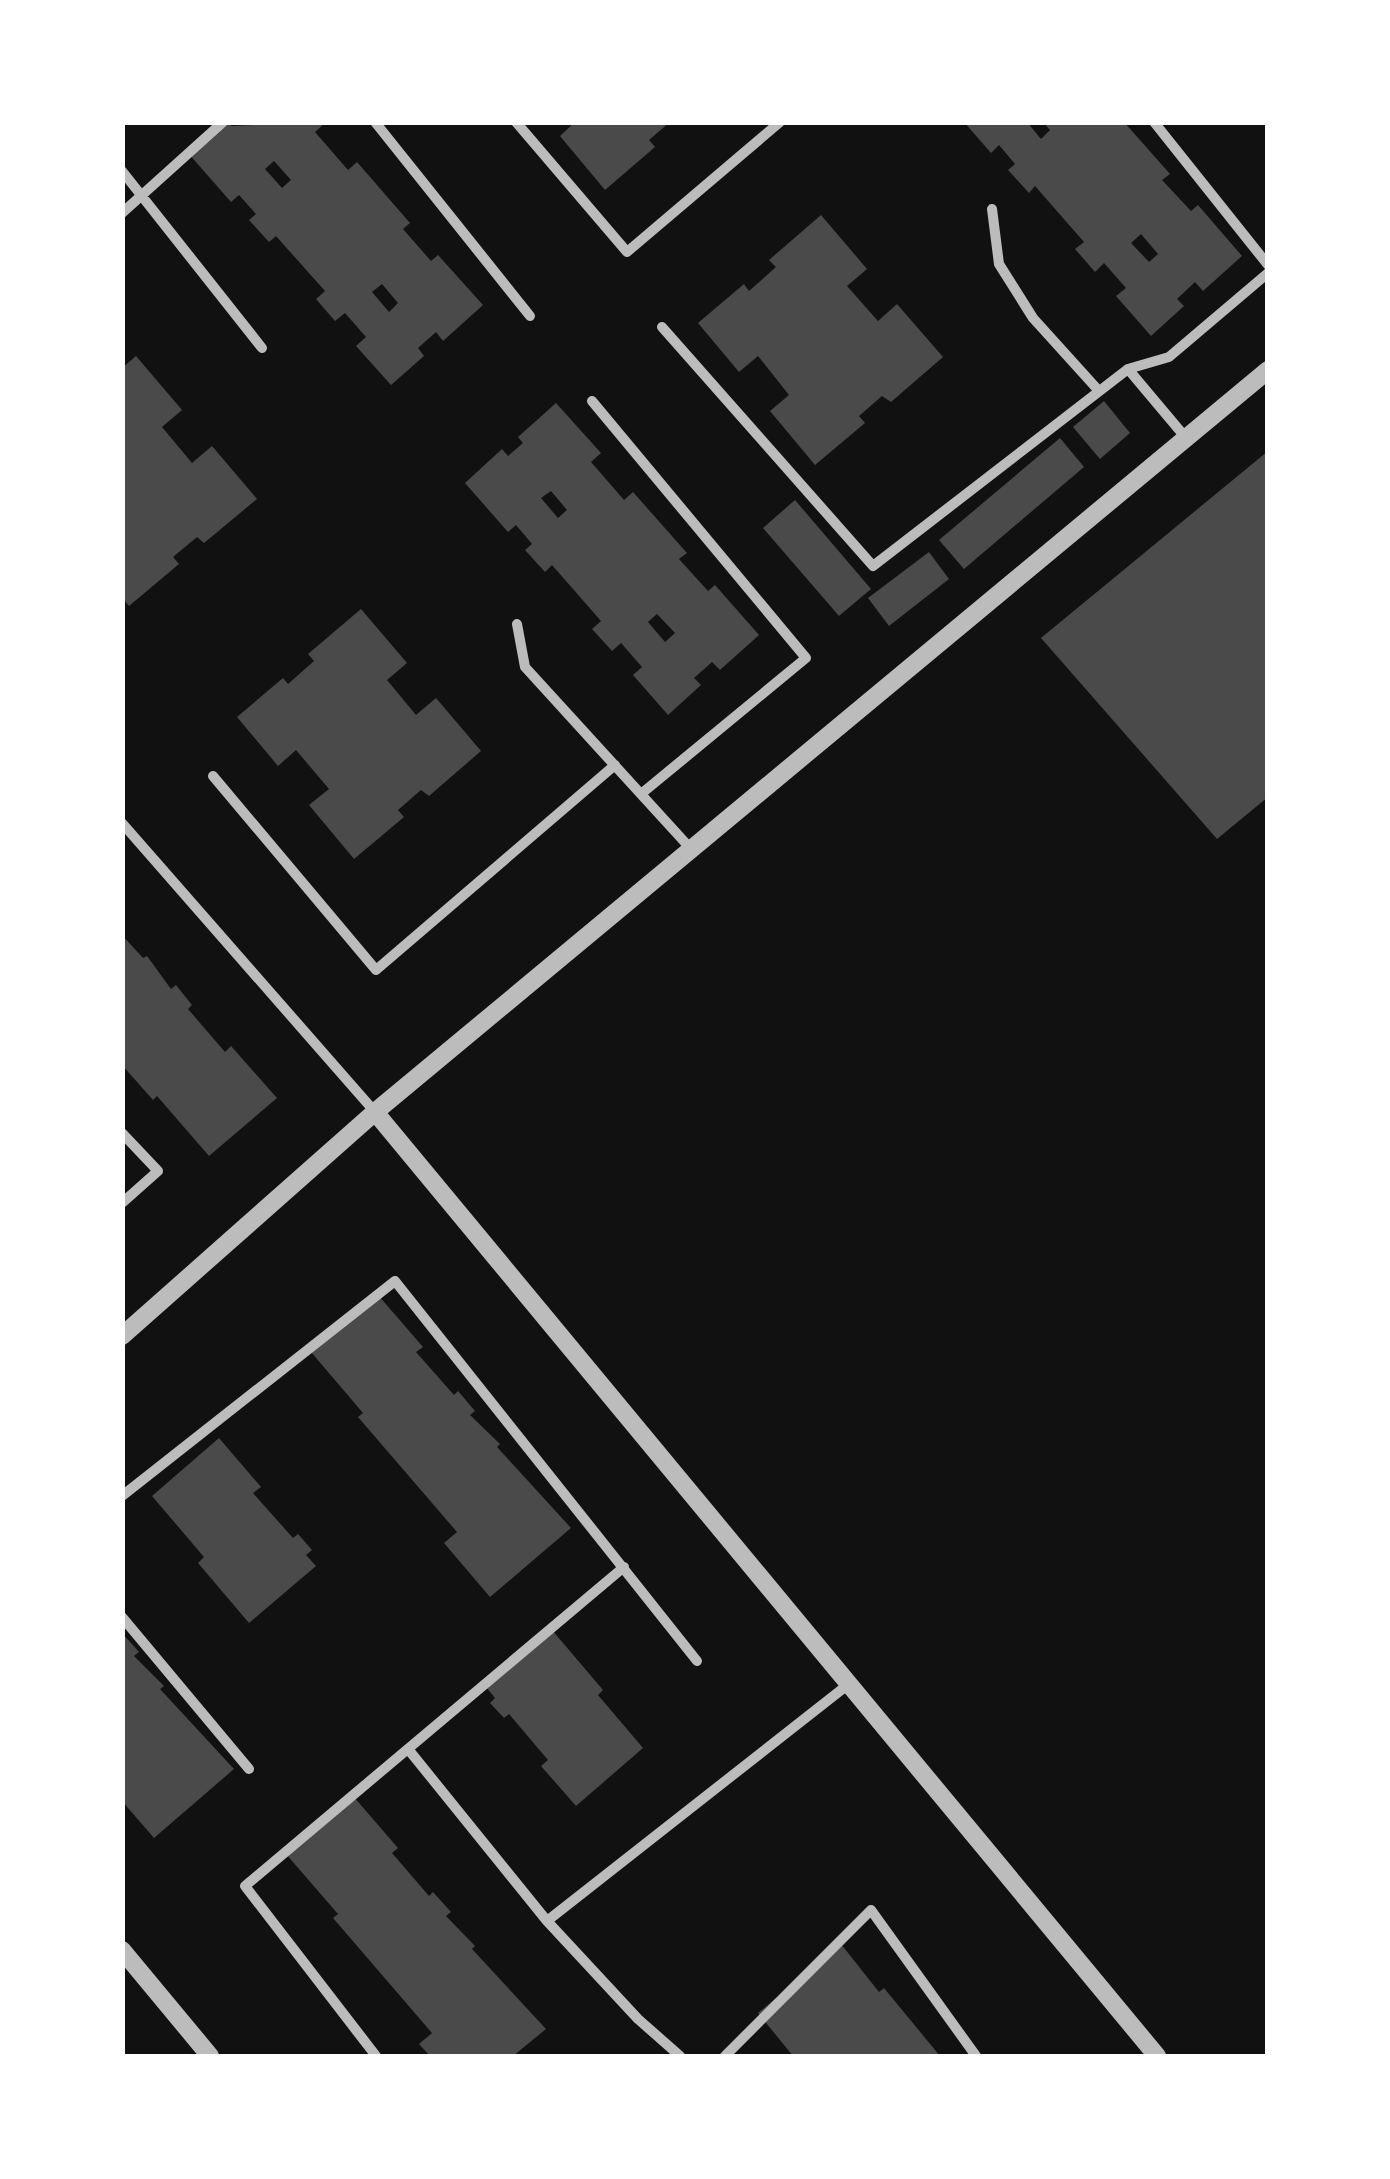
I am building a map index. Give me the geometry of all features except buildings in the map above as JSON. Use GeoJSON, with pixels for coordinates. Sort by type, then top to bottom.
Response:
{"type":"FeatureCollection","features":[{"type":"Feature","properties":{"kind":"street"},"geometry":{"type":"LineString","coordinates":[[122,214],[223,122]]}},
{"type":"Feature","properties":{"kind":"street"},"geometry":{"type":"LineString","coordinates":[[375,122],[530,316]]}},
{"type":"Feature","properties":{"kind":"street"},"geometry":{"type":"LineString","coordinates":[[516,122],[627,252],[780,122]]}},
{"type":"Feature","properties":{"kind":"street"},"geometry":{"type":"LineString","coordinates":[[1154,122],[1268,265]]}},
{"type":"Feature","properties":{"kind":"street"},"geometry":{"type":"LineString","coordinates":[[122,171],[262,348]]}},
{"type":"Feature","properties":{"kind":"street"},"geometry":{"type":"LineString","coordinates":[[992,209],[1000,264],[1033,318],[1099,391]]}},
{"type":"Feature","properties":{"kind":"street"},"geometry":{"type":"LineString","coordinates":[[662,327],[873,566],[1128,369],[1168,357],[1268,273]]}},
{"type":"Feature","properties":{"kind":"street"},"geometry":{"type":"LineString","coordinates":[[1128,369],[1186,438]]}},
{"type":"Feature","properties":{"kind":"street"},"geometry":{"type":"LineString","coordinates":[[122,1336],[374,1112],[1268,370]]}},
{"type":"Feature","properties":{"kind":"street"},"geometry":{"type":"LineString","coordinates":[[592,401],[806,658],[641,794]]}},
{"type":"Feature","properties":{"kind":"street"},"geometry":{"type":"LineString","coordinates":[[517,624],[525,667],[691,849]]}},
{"type":"Feature","properties":{"kind":"street"},"geometry":{"type":"LineString","coordinates":[[213,776],[376,970],[615,766]]}},
{"type":"Feature","properties":{"kind":"street"},"geometry":{"type":"LineString","coordinates":[[122,823],[374,1112],[851,1682],[1157,2056]]}},
{"type":"Feature","properties":{"kind":"street"},"geometry":{"type":"LineString","coordinates":[[122,1133],[158,1172],[122,1203]]}},
{"type":"Feature","properties":{"kind":"street"},"geometry":{"type":"LineString","coordinates":[[122,1496],[394,1281],[697,1660]]}},
{"type":"Feature","properties":{"kind":"street"},"geometry":{"type":"LineString","coordinates":[[376,2056],[245,1886],[624,1567]]}},
{"type":"Feature","properties":{"kind":"street"},"geometry":{"type":"LineString","coordinates":[[122,1617],[250,1769]]}},
{"type":"Feature","properties":{"kind":"street"},"geometry":{"type":"LineString","coordinates":[[548,1921],[851,1682]]}},
{"type":"Feature","properties":{"kind":"street"},"geometry":{"type":"LineString","coordinates":[[408,1749],[548,1921],[638,2019],[680,2056]]}},
{"type":"Feature","properties":{"kind":"street"},"geometry":{"type":"LineString","coordinates":[[725,2056],[871,1910],[976,2056]]}},
{"type":"Feature","properties":{"kind":"street"},"geometry":{"type":"LineString","coordinates":[[122,1950],[210,2056]]}}]}
